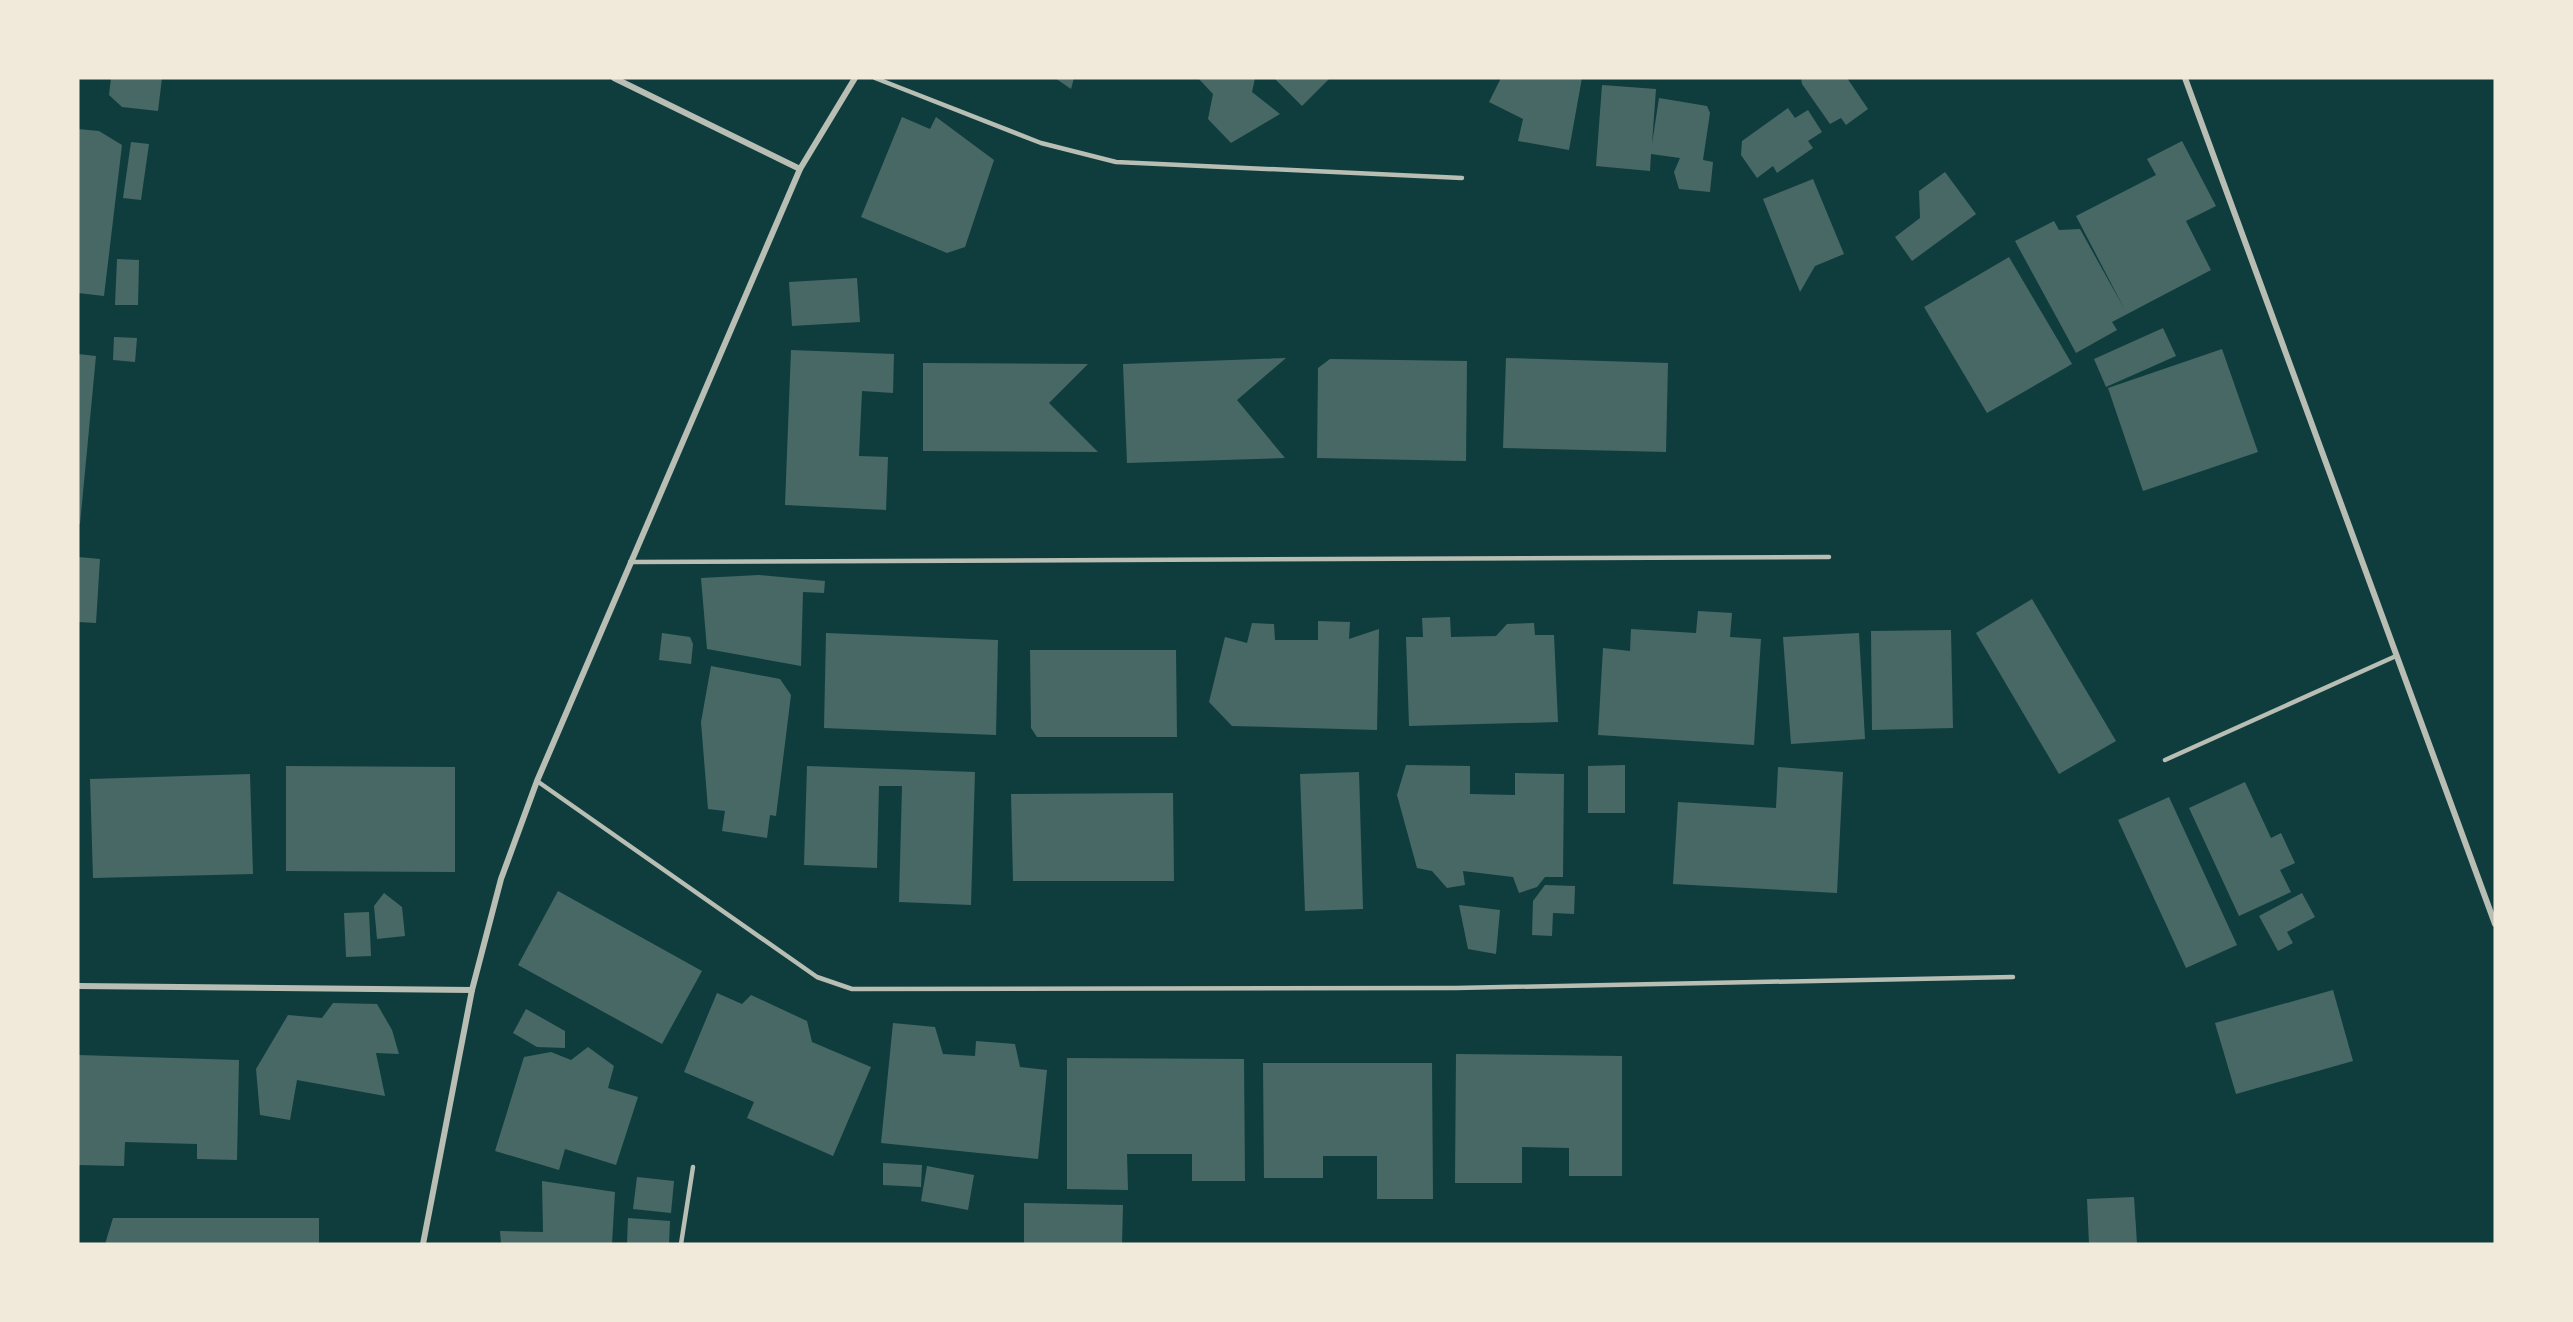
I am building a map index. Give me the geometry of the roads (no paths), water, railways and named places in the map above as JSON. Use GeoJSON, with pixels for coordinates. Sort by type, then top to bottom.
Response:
{"type":"FeatureCollection","features":[{"type":"Feature","properties":{"kind":"street"},"geometry":{"type":"LineString","coordinates":[[614,78],[800,169]]}},
{"type":"Feature","properties":{"kind":"street"},"geometry":{"type":"LineString","coordinates":[[423,1244],[472,990],[501,879],[537,781],[800,169],[855,78]]}},
{"type":"Feature","properties":{"kind":"street"},"geometry":{"type":"LineString","coordinates":[[2185,78],[2495,924]]}},
{"type":"Feature","properties":{"kind":"street"},"geometry":{"type":"LineString","coordinates":[[78,986],[472,990]]}},
{"type":"Feature","properties":{"kind":"lane"},"geometry":{"type":"LineString","coordinates":[[875,78],[1041,143],[1116,162],[1462,178]]}},
{"type":"Feature","properties":{"kind":"lane"},"geometry":{"type":"LineString","coordinates":[[630,562],[1829,557]]}},
{"type":"Feature","properties":{"kind":"lane"},"geometry":{"type":"LineString","coordinates":[[2165,760],[2396,656]]}},
{"type":"Feature","properties":{"kind":"lane"},"geometry":{"type":"LineString","coordinates":[[537,781],[817,977],[852,989],[1456,988],[2013,977]]}},
{"type":"Feature","properties":{"kind":"lane"},"geometry":{"type":"LineString","coordinates":[[681,1244],[693,1167]]}}]}
